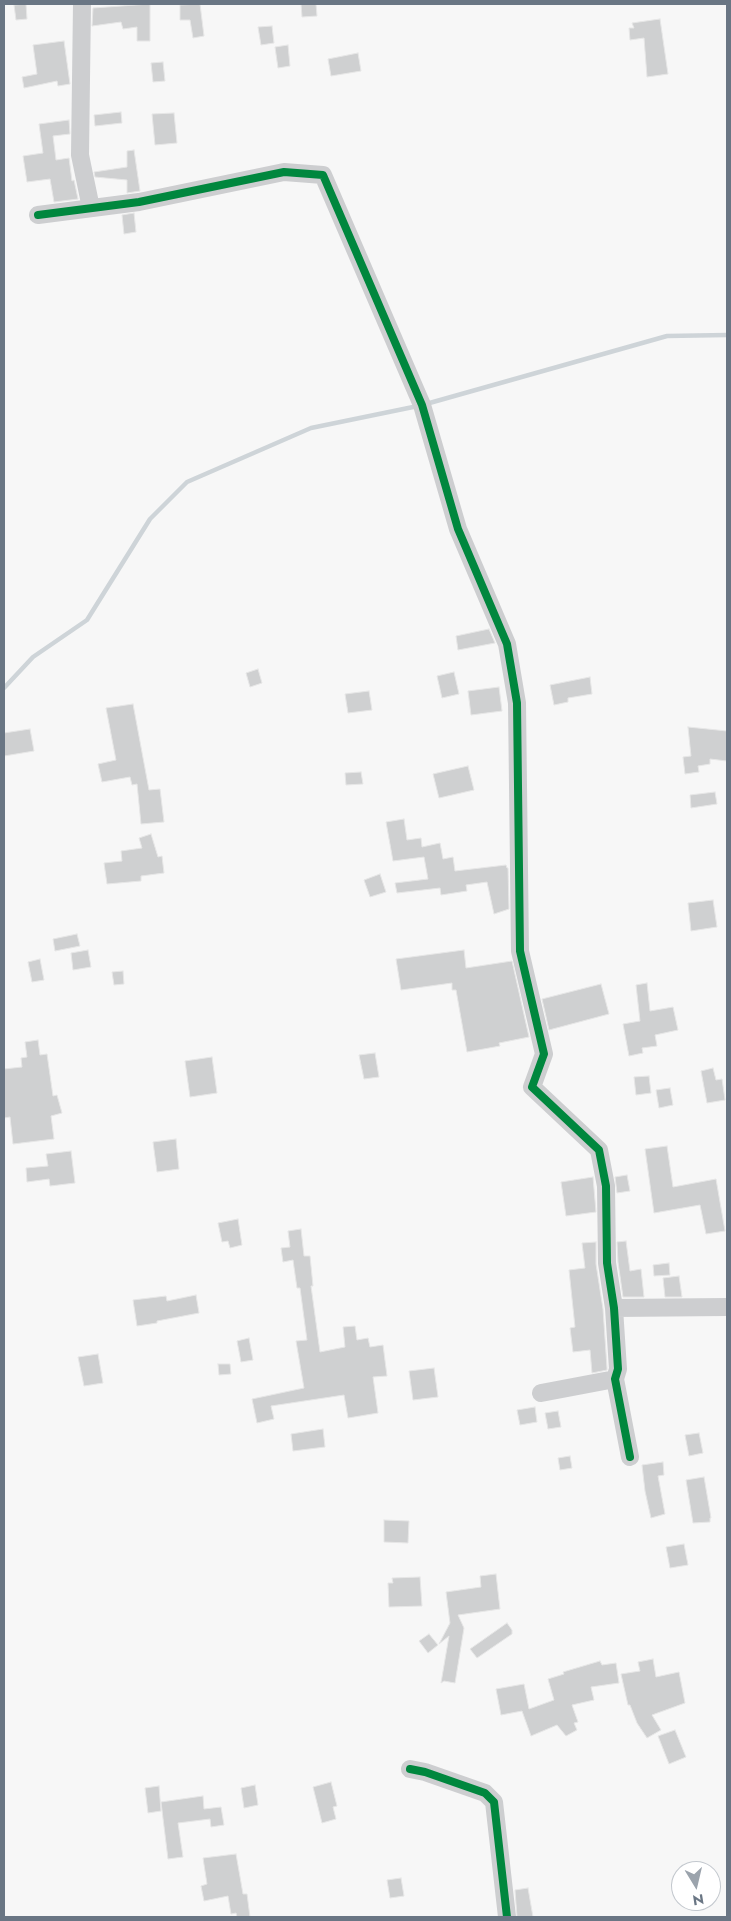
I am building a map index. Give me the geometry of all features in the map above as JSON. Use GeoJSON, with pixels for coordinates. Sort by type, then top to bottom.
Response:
{"type":"FeatureCollection","features":[{"type":"Feature","properties":{"kind":"street"},"geometry":{"type":"LineString","coordinates":[[82,4],[80,155],[91,208]]}},
{"type":"Feature","properties":{"kind":"street"},"geometry":{"type":"LineString","coordinates":[[38,216],[139,202],[284,172],[322,175],[422,405],[458,529],[507,644],[517,703],[520,951],[544,1054],[532,1087],[599,1150],[606,1186],[607,1263],[614,1308],[618,1369],[615,1379],[630,1457]]}},
{"type":"Feature","properties":{"kind":"street"},"geometry":{"type":"LineString","coordinates":[[614,1308],[727,1307]]}},
{"type":"Feature","properties":{"kind":"street"},"geometry":{"type":"LineString","coordinates":[[541,1394],[615,1379]]}},
{"type":"Feature","properties":{"kind":"street"},"geometry":{"type":"LineString","coordinates":[[410,1769],[425,1772],[485,1793],[494,1802],[507,1917]]}},
{"type":"Feature","properties":{"kind":"building"},"geometry":{"type":"Polygon","coordinates":[[[26,4],[27,19],[16,20],[14,5],[26,4]]]}},
{"type":"Feature","properties":{"kind":"building"},"geometry":{"type":"Polygon","coordinates":[[[150,4],[150,41],[137,41],[137,27],[123,29],[121,22],[92,26],[93,8],[150,4]]]}},
{"type":"Feature","properties":{"kind":"building"},"geometry":{"type":"Polygon","coordinates":[[[200,4],[204,36],[193,38],[190,20],[180,20],[180,5],[200,4]]]}},
{"type":"Feature","properties":{"kind":"building"},"geometry":{"type":"Polygon","coordinates":[[[301,4],[316,4],[317,16],[302,17],[301,4]]]}},
{"type":"Feature","properties":{"kind":"building"},"geometry":{"type":"Polygon","coordinates":[[[660,19],[668,74],[647,77],[644,38],[630,40],[629,28],[634,28],[632,23],[660,19]]]}},
{"type":"Feature","properties":{"kind":"building"},"geometry":{"type":"Polygon","coordinates":[[[272,26],[274,43],[261,45],[258,27],[272,26]]]}},
{"type":"Feature","properties":{"kind":"building"},"geometry":{"type":"Polygon","coordinates":[[[64,41],[70,84],[58,86],[57,81],[24,88],[22,77],[37,74],[33,45],[64,41]]]}},
{"type":"Feature","properties":{"kind":"building"},"geometry":{"type":"Polygon","coordinates":[[[288,45],[290,66],[278,68],[275,47],[288,45]]]}},
{"type":"Feature","properties":{"kind":"building"},"geometry":{"type":"Polygon","coordinates":[[[358,53],[361,71],[331,76],[328,59],[358,53]]]}},
{"type":"Feature","properties":{"kind":"building"},"geometry":{"type":"Polygon","coordinates":[[[163,62],[165,81],[153,82],[151,63],[163,62]]]}},
{"type":"Feature","properties":{"kind":"building"},"geometry":{"type":"Polygon","coordinates":[[[121,112],[122,123],[95,126],[94,115],[121,112]]]}},
{"type":"Feature","properties":{"kind":"building"},"geometry":{"type":"Polygon","coordinates":[[[174,113],[177,143],[155,145],[152,114],[174,113]]]}},
{"type":"Feature","properties":{"kind":"building"},"geometry":{"type":"Polygon","coordinates":[[[69,120],[70,134],[53,136],[56,160],[69,158],[72,181],[74,180],[78,199],[54,202],[50,179],[27,182],[23,156],[43,153],[39,124],[69,120]]]}},
{"type":"Feature","properties":{"kind":"building"},"geometry":{"type":"Polygon","coordinates":[[[134,150],[140,191],[127,193],[127,180],[95,177],[94,172],[127,167],[127,151],[134,150]]]}},
{"type":"Feature","properties":{"kind":"building"},"geometry":{"type":"Polygon","coordinates":[[[134,213],[136,232],[124,234],[122,215],[134,213]]]}},
{"type":"Feature","properties":{"kind":"building"},"geometry":{"type":"Polygon","coordinates":[[[489,629],[495,643],[458,650],[456,636],[489,629]]]}},
{"type":"Feature","properties":{"kind":"building"},"geometry":{"type":"Polygon","coordinates":[[[258,669],[262,683],[250,687],[246,673],[258,669]]]}},
{"type":"Feature","properties":{"kind":"building"},"geometry":{"type":"Polygon","coordinates":[[[454,672],[459,694],[442,698],[437,676],[454,672]]]}},
{"type":"Feature","properties":{"kind":"building"},"geometry":{"type":"Polygon","coordinates":[[[590,677],[592,694],[568,698],[568,702],[554,705],[550,685],[590,677]]]}},
{"type":"Feature","properties":{"kind":"building"},"geometry":{"type":"Polygon","coordinates":[[[499,687],[502,711],[471,715],[468,691],[499,687]]]}},
{"type":"Feature","properties":{"kind":"building"},"geometry":{"type":"Polygon","coordinates":[[[369,691],[372,710],[348,713],[345,694],[369,691]]]}},
{"type":"Feature","properties":{"kind":"building"},"geometry":{"type":"Polygon","coordinates":[[[133,704],[149,790],[160,789],[164,822],[141,824],[137,784],[132,785],[130,777],[102,782],[98,764],[116,760],[106,708],[133,704]]]}},
{"type":"Feature","properties":{"kind":"building"},"geometry":{"type":"Polygon","coordinates":[[[688,727],[727,731],[727,761],[710,759],[710,764],[698,766],[699,772],[685,774],[683,757],[691,756],[688,727]]]}},
{"type":"Feature","properties":{"kind":"building"},"geometry":{"type":"Polygon","coordinates":[[[30,729],[34,751],[4,756],[4,733],[30,729]]]}},
{"type":"Feature","properties":{"kind":"building"},"geometry":{"type":"Polygon","coordinates":[[[468,766],[474,790],[439,798],[433,774],[468,766]]]}},
{"type":"Feature","properties":{"kind":"building"},"geometry":{"type":"Polygon","coordinates":[[[361,772],[363,784],[346,785],[345,773],[361,772]]]}},
{"type":"Feature","properties":{"kind":"building"},"geometry":{"type":"Polygon","coordinates":[[[715,792],[717,804],[691,808],[690,795],[715,792]]]}},
{"type":"Feature","properties":{"kind":"building"},"geometry":{"type":"Polygon","coordinates":[[[404,819],[407,840],[421,838],[422,847],[440,843],[443,859],[453,857],[455,871],[506,865],[508,868],[509,909],[494,914],[487,882],[466,885],[467,891],[441,895],[440,888],[397,893],[395,883],[428,879],[424,857],[393,861],[386,822],[404,819]]]}},
{"type":"Feature","properties":{"kind":"building"},"geometry":{"type":"Polygon","coordinates":[[[151,834],[158,857],[162,856],[164,873],[141,876],[141,881],[107,884],[104,863],[122,861],[121,851],[142,848],[139,838],[151,834]]]}},
{"type":"Feature","properties":{"kind":"building"},"geometry":{"type":"Polygon","coordinates":[[[380,874],[386,892],[370,897],[364,880],[380,874]]]}},
{"type":"Feature","properties":{"kind":"building"},"geometry":{"type":"Polygon","coordinates":[[[713,900],[717,927],[691,931],[688,903],[713,900]]]}},
{"type":"Feature","properties":{"kind":"building"},"geometry":{"type":"Polygon","coordinates":[[[77,934],[80,946],[55,951],[53,939],[77,934]]]}},
{"type":"Feature","properties":{"kind":"building"},"geometry":{"type":"Polygon","coordinates":[[[88,950],[91,967],[73,970],[71,953],[88,950]]]}},
{"type":"Feature","properties":{"kind":"building"},"geometry":{"type":"Polygon","coordinates":[[[464,950],[466,968],[512,961],[529,1037],[499,1043],[500,1046],[467,1052],[456,990],[452,990],[452,983],[401,990],[396,959],[464,950]]]}},
{"type":"Feature","properties":{"kind":"building"},"geometry":{"type":"Polygon","coordinates":[[[40,959],[44,980],[32,982],[28,962],[40,959]]]}},
{"type":"Feature","properties":{"kind":"building"},"geometry":{"type":"Polygon","coordinates":[[[123,971],[124,984],[114,985],[112,972],[123,971]]]}},
{"type":"Feature","properties":{"kind":"building"},"geometry":{"type":"Polygon","coordinates":[[[647,983],[650,1011],[673,1007],[678,1030],[655,1035],[657,1046],[642,1048],[643,1053],[629,1056],[623,1024],[640,1021],[636,985],[647,983]]]}},
{"type":"Feature","properties":{"kind":"building"},"geometry":{"type":"Polygon","coordinates":[[[601,984],[609,1014],[549,1030],[542,999],[601,984]]]}},
{"type":"Feature","properties":{"kind":"building"},"geometry":{"type":"Polygon","coordinates":[[[38,1040],[40,1055],[47,1054],[53,1096],[57,1095],[62,1113],[51,1116],[54,1139],[13,1144],[10,1117],[4,1118],[4,1069],[22,1067],[21,1058],[27,1057],[25,1042],[38,1040]]]}},
{"type":"Feature","properties":{"kind":"building"},"geometry":{"type":"Polygon","coordinates":[[[375,1053],[379,1077],[364,1079],[359,1055],[375,1053]]]}},
{"type":"Feature","properties":{"kind":"building"},"geometry":{"type":"Polygon","coordinates":[[[212,1057],[217,1093],[190,1097],[185,1061],[212,1057]]]}},
{"type":"Feature","properties":{"kind":"building"},"geometry":{"type":"Polygon","coordinates":[[[713,1068],[716,1080],[722,1079],[725,1100],[707,1103],[701,1071],[713,1068]]]}},
{"type":"Feature","properties":{"kind":"building"},"geometry":{"type":"Polygon","coordinates":[[[649,1076],[651,1093],[636,1095],[634,1077],[649,1076]]]}},
{"type":"Feature","properties":{"kind":"building"},"geometry":{"type":"Polygon","coordinates":[[[670,1088],[673,1105],[659,1108],[656,1090],[670,1088]]]}},
{"type":"Feature","properties":{"kind":"building"},"geometry":{"type":"Polygon","coordinates":[[[176,1139],[179,1169],[157,1172],[153,1142],[176,1139]]]}},
{"type":"Feature","properties":{"kind":"building"},"geometry":{"type":"Polygon","coordinates":[[[667,1146],[673,1187],[716,1179],[725,1231],[706,1234],[700,1205],[654,1213],[645,1149],[667,1146]]]}},
{"type":"Feature","properties":{"kind":"building"},"geometry":{"type":"Polygon","coordinates":[[[71,1151],[75,1183],[50,1186],[49,1179],[27,1182],[26,1168],[48,1166],[46,1154],[71,1151]]]}},
{"type":"Feature","properties":{"kind":"building"},"geometry":{"type":"Polygon","coordinates":[[[627,1175],[630,1191],[617,1193],[615,1177],[627,1175]]]}},
{"type":"Feature","properties":{"kind":"building"},"geometry":{"type":"Polygon","coordinates":[[[593,1177],[596,1212],[566,1216],[561,1182],[593,1177]]]}},
{"type":"Feature","properties":{"kind":"building"},"geometry":{"type":"Polygon","coordinates":[[[238,1219],[242,1245],[230,1248],[228,1241],[222,1242],[218,1223],[238,1219]]]}},
{"type":"Feature","properties":{"kind":"building"},"geometry":{"type":"Polygon","coordinates":[[[301,1229],[304,1256],[310,1256],[313,1286],[311,1286],[320,1352],[345,1347],[343,1327],[355,1326],[357,1340],[368,1338],[370,1347],[383,1345],[387,1376],[373,1377],[378,1413],[348,1418],[344,1395],[271,1406],[274,1419],[257,1423],[252,1399],[304,1388],[296,1341],[307,1340],[300,1288],[297,1288],[293,1260],[283,1262],[281,1248],[290,1247],[288,1231],[301,1229]]]}},
{"type":"Feature","properties":{"kind":"building"},"geometry":{"type":"Polygon","coordinates":[[[626,1241],[630,1271],[641,1269],[644,1297],[623,1297],[617,1242],[626,1241]]]}},
{"type":"Feature","properties":{"kind":"building"},"geometry":{"type":"Polygon","coordinates":[[[596,1242],[596,1264],[603,1309],[607,1370],[592,1373],[590,1350],[573,1352],[570,1328],[575,1327],[569,1270],[585,1268],[582,1243],[596,1242]]]}},
{"type":"Feature","properties":{"kind":"building"},"geometry":{"type":"Polygon","coordinates":[[[669,1263],[670,1275],[654,1276],[653,1265],[669,1263]]]}},
{"type":"Feature","properties":{"kind":"building"},"geometry":{"type":"Polygon","coordinates":[[[679,1276],[682,1297],[665,1297],[663,1278],[679,1276]]]}},
{"type":"Feature","properties":{"kind":"building"},"geometry":{"type":"Polygon","coordinates":[[[196,1295],[199,1313],[137,1326],[133,1300],[166,1296],[167,1301],[196,1295]]]}},
{"type":"Feature","properties":{"kind":"building"},"geometry":{"type":"Polygon","coordinates":[[[249,1338],[253,1360],[241,1362],[237,1341],[249,1338]]]}},
{"type":"Feature","properties":{"kind":"building"},"geometry":{"type":"Polygon","coordinates":[[[98,1354],[103,1383],[84,1386],[78,1357],[98,1354]]]}},
{"type":"Feature","properties":{"kind":"building"},"geometry":{"type":"Polygon","coordinates":[[[218,1364],[230,1364],[231,1374],[219,1375],[218,1364]]]}},
{"type":"Feature","properties":{"kind":"building"},"geometry":{"type":"Polygon","coordinates":[[[434,1368],[438,1397],[413,1400],[409,1371],[434,1368]]]}},
{"type":"Feature","properties":{"kind":"building"},"geometry":{"type":"Polygon","coordinates":[[[535,1407],[537,1422],[520,1425],[517,1410],[535,1407]]]}},
{"type":"Feature","properties":{"kind":"building"},"geometry":{"type":"Polygon","coordinates":[[[558,1411],[561,1427],[548,1429],[545,1413],[558,1411]]]}},
{"type":"Feature","properties":{"kind":"building"},"geometry":{"type":"Polygon","coordinates":[[[323,1429],[325,1447],[293,1451],[291,1434],[323,1429]]]}},
{"type":"Feature","properties":{"kind":"building"},"geometry":{"type":"Polygon","coordinates":[[[699,1433],[703,1453],[689,1456],[685,1435],[699,1433]]]}},
{"type":"Feature","properties":{"kind":"building"},"geometry":{"type":"Polygon","coordinates":[[[570,1456],[572,1468],[560,1470],[558,1458],[570,1456]]]}},
{"type":"Feature","properties":{"kind":"building"},"geometry":{"type":"Polygon","coordinates":[[[663,1462],[664,1475],[658,1476],[665,1514],[651,1518],[642,1465],[663,1462]]]}},
{"type":"Feature","properties":{"kind":"building"},"geometry":{"type":"Polygon","coordinates":[[[704,1477],[711,1518],[710,1522],[693,1523],[686,1480],[704,1477]]]}},
{"type":"Feature","properties":{"kind":"building"},"geometry":{"type":"Polygon","coordinates":[[[384,1520],[409,1521],[408,1543],[384,1542],[384,1520]]]}},
{"type":"Feature","properties":{"kind":"building"},"geometry":{"type":"Polygon","coordinates":[[[684,1544],[688,1565],[670,1568],[666,1547],[684,1544]]]}},
{"type":"Feature","properties":{"kind":"building"},"geometry":{"type":"Polygon","coordinates":[[[496,1574],[500,1609],[458,1615],[464,1628],[455,1683],[444,1681],[441,1683],[449,1636],[439,1644],[450,1623],[446,1592],[481,1587],[480,1576],[496,1574]]]}},
{"type":"Feature","properties":{"kind":"building"},"geometry":{"type":"Polygon","coordinates":[[[420,1577],[422,1606],[389,1607],[388,1583],[393,1583],[392,1578],[420,1577]]]}},
{"type":"Feature","properties":{"kind":"building"},"geometry":{"type":"Polygon","coordinates":[[[507,1623],[512,1630],[512,1634],[477,1658],[470,1649],[507,1623]]]}},
{"type":"Feature","properties":{"kind":"building"},"geometry":{"type":"Polygon","coordinates":[[[429,1634],[438,1645],[428,1653],[419,1641],[429,1634]]]}},
{"type":"Feature","properties":{"kind":"building"},"geometry":{"type":"Polygon","coordinates":[[[653,1659],[656,1677],[679,1672],[685,1703],[652,1715],[661,1730],[647,1738],[637,1723],[630,1705],[628,1705],[621,1674],[640,1671],[638,1662],[653,1659]]]}},
{"type":"Feature","properties":{"kind":"building"},"geometry":{"type":"Polygon","coordinates":[[[600,1661],[602,1665],[616,1663],[619,1683],[591,1687],[594,1700],[572,1705],[578,1722],[574,1723],[577,1730],[566,1736],[557,1725],[531,1736],[522,1711],[501,1715],[496,1689],[524,1684],[529,1709],[554,1700],[548,1679],[564,1674],[563,1672],[600,1661]]]}},
{"type":"Feature","properties":{"kind":"building"},"geometry":{"type":"Polygon","coordinates":[[[675,1730],[686,1757],[669,1764],[658,1736],[675,1730]]]}},
{"type":"Feature","properties":{"kind":"building"},"geometry":{"type":"Polygon","coordinates":[[[331,1782],[337,1806],[333,1807],[336,1819],[322,1823],[313,1787],[331,1782]]]}},
{"type":"Feature","properties":{"kind":"building"},"geometry":{"type":"Polygon","coordinates":[[[255,1785],[258,1805],[244,1808],[241,1788],[255,1785]]]}},
{"type":"Feature","properties":{"kind":"building"},"geometry":{"type":"Polygon","coordinates":[[[159,1786],[161,1811],[148,1813],[145,1788],[159,1786]]]}},
{"type":"Feature","properties":{"kind":"building"},"geometry":{"type":"Polygon","coordinates":[[[203,1796],[204,1809],[221,1807],[224,1825],[211,1827],[210,1819],[178,1823],[183,1857],[168,1859],[161,1802],[203,1796]]]}},
{"type":"Feature","properties":{"kind":"building"},"geometry":{"type":"Polygon","coordinates":[[[236,1854],[243,1894],[247,1894],[250,1917],[237,1917],[236,1913],[231,1914],[228,1896],[204,1901],[201,1886],[207,1884],[203,1858],[236,1854]]]}},
{"type":"Feature","properties":{"kind":"building"},"geometry":{"type":"Polygon","coordinates":[[[401,1878],[404,1896],[390,1898],[387,1880],[401,1878]]]}},
{"type":"Feature","properties":{"kind":"building"},"geometry":{"type":"Polygon","coordinates":[[[528,1888],[533,1917],[517,1917],[515,1890],[528,1888]]]}},
{"type":"Feature","properties":{"kind":"waterway"},"geometry":{"type":"LineString","coordinates":[[426,404],[667,336],[727,335]]}},
{"type":"Feature","properties":{"kind":"waterway"},"geometry":{"type":"LineString","coordinates":[[4,688],[33,657],[87,620],[150,519],[187,482],[311,428],[418,406]]}},
{"type":"Feature","properties":{"kind":"cycle path"},"geometry":{"type":"LineString","coordinates":[[38,215],[139,202],[284,172],[323,175],[422,405],[458,529],[507,644],[517,703],[520,951],[544,1054],[532,1087],[599,1150],[606,1186],[607,1263],[614,1308],[618,1369],[615,1379],[630,1457]]}},
{"type":"Feature","properties":{"kind":"cycle path"},"geometry":{"type":"LineString","coordinates":[[410,1769],[425,1772],[485,1793],[494,1802],[507,1917]]}}]}
